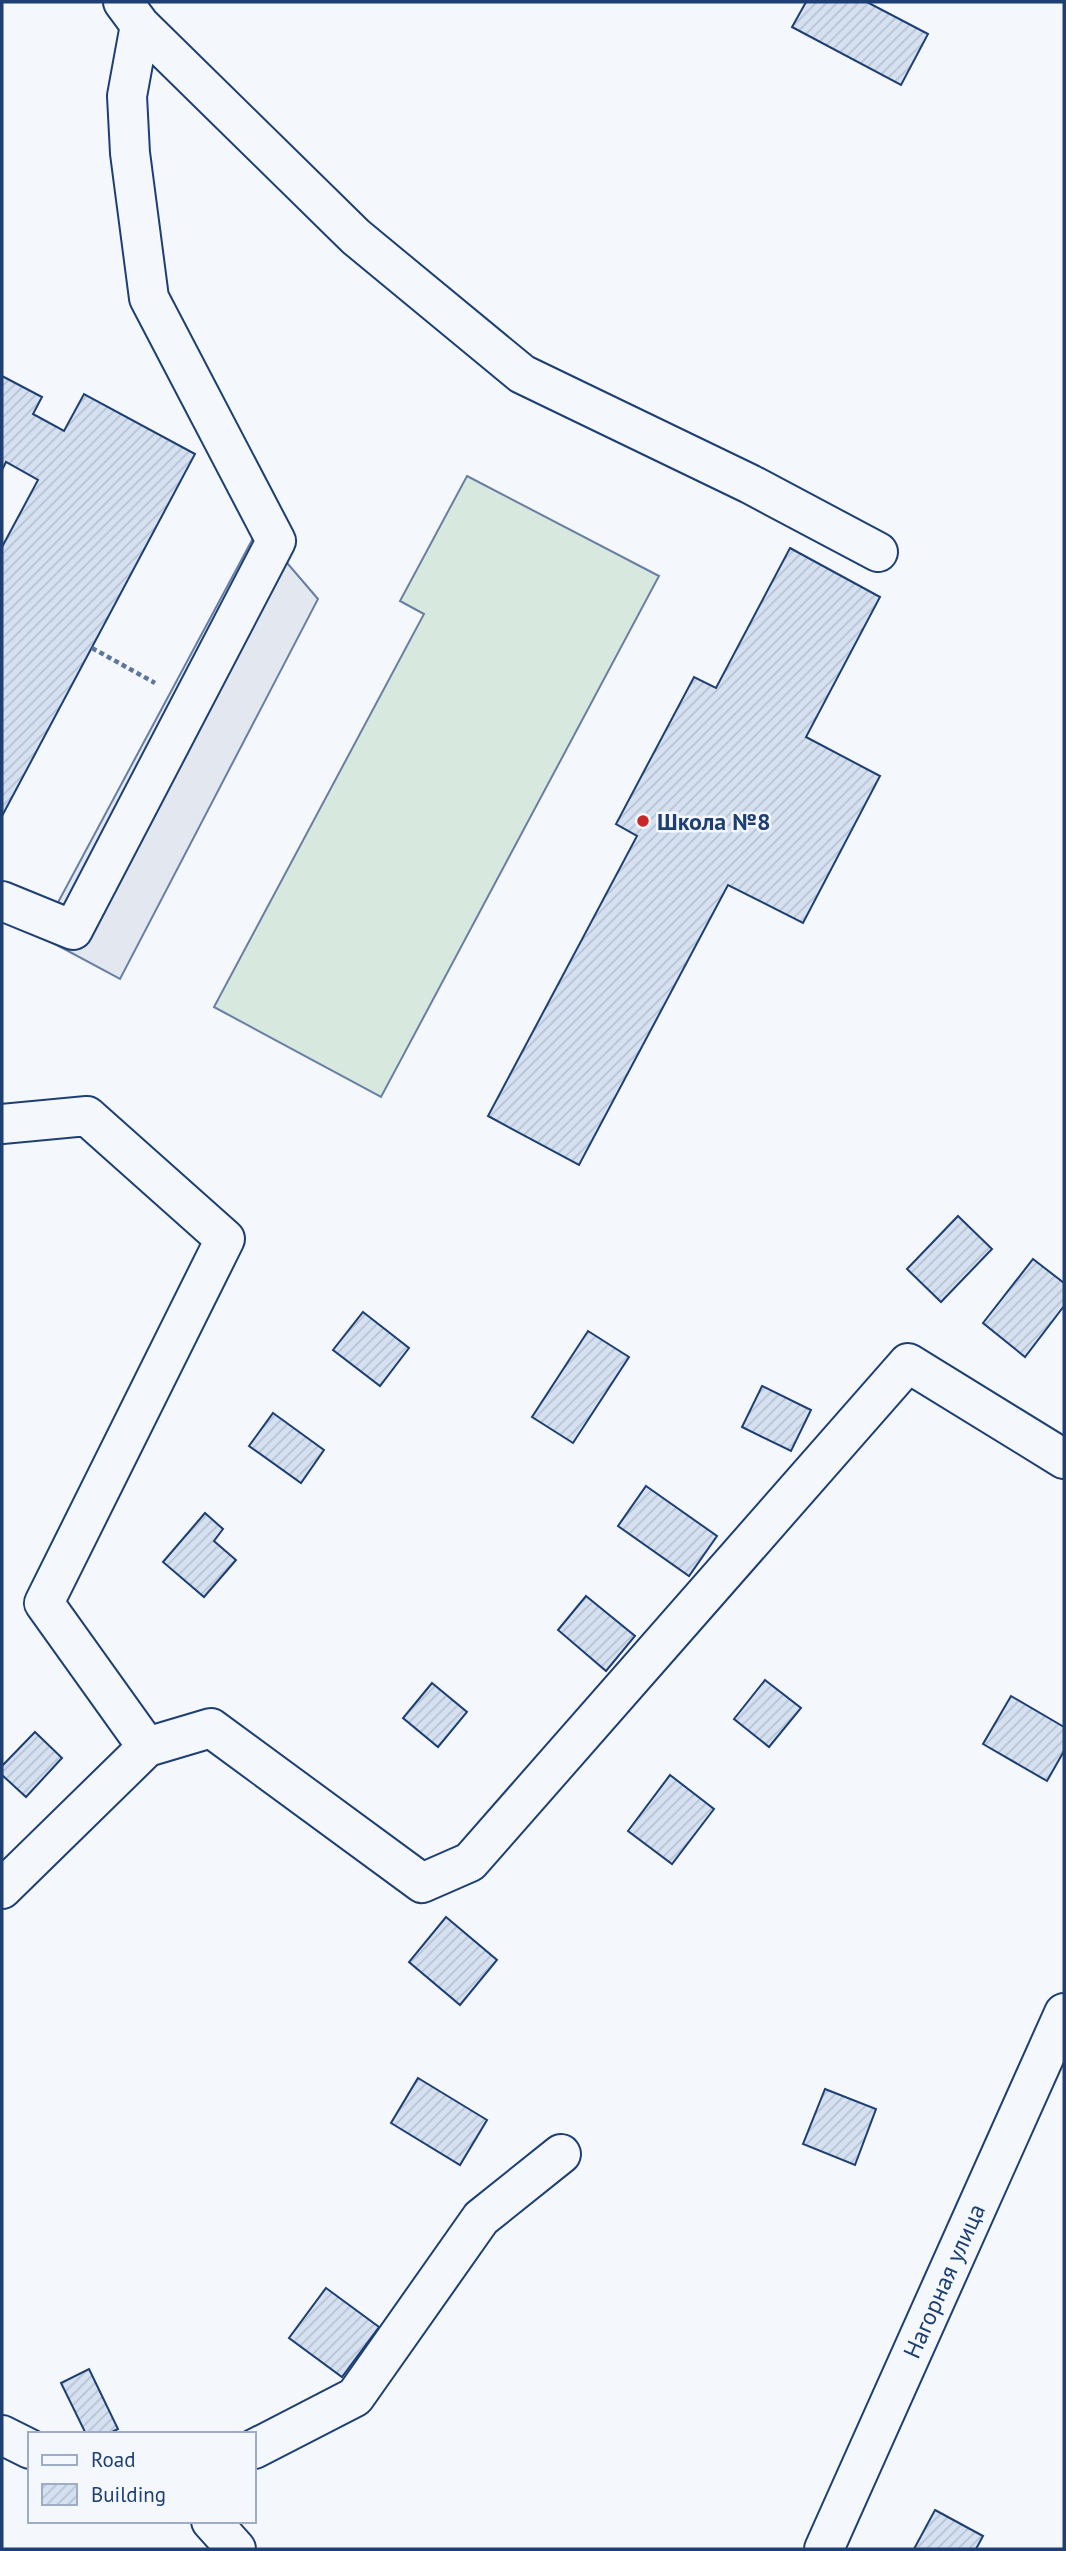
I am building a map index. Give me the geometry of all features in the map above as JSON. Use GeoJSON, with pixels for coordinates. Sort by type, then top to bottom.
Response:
{"type":"FeatureCollection","features":[{"type":"Feature","properties":{"kind":"street"},"geometry":{"type":"LineString","coordinates":[[132,13],[356,237],[522,374],[750,484],[878,552]]}},
{"type":"Feature","properties":{"kind":"street"},"geometry":{"type":"LineString","coordinates":[[2,901],[73,930],[276,541],[149,298],[130,153],[127,96],[132,13]]}},
{"type":"Feature","properties":{"kind":"street"},"geometry":{"type":"LineString","coordinates":[[2,1125],[88,1116],[225,1239],[44,1603],[147,1747]]}},
{"type":"Feature","properties":{"kind":"street"},"geometry":{"type":"LineString","coordinates":[[2,1889],[147,1747],[211,1728],[422,1883],[470,1861],[908,1363],[1064,1459]]}},
{"type":"Feature","properties":{"kind":"street","name":"Нагорная улица"},"geometry":{"type":"LineString","coordinates":[[824,2549],[1064,2012]]}},
{"type":"Feature","properties":{"kind":"street"},"geometry":{"type":"LineString","coordinates":[[256,2448],[355,2397],[481,2218],[561,2154]]}},
{"type":"Feature","properties":{"kind":"street"},"geometry":{"type":"LineString","coordinates":[[2,2435],[28,2448]]}},
{"type":"Feature","properties":{"kind":"street"},"geometry":{"type":"LineString","coordinates":[[213,2523],[236,2549]]}},
{"type":"Feature","properties":{"kind":"path"},"geometry":{"type":"LineString","coordinates":[[92,648],[192,703]]}},
{"type":"Feature","properties":{"kind":"shaded area"},"geometry":{"type":"Polygon","coordinates":[[[467,476],[659,576],[381,1097],[214,1007],[424,614],[400,601],[467,476]]]}},
{"type":"Feature","properties":{"kind":"shaded area"},"geometry":{"type":"Polygon","coordinates":[[[258,529],[318,599],[120,979],[40,936],[258,529]]]}},
{"type":"Feature","properties":{"kind":"building"},"geometry":{"type":"Polygon","coordinates":[[[806,2],[867,2],[928,34],[901,85],[792,27],[806,2]]]}},
{"type":"Feature","properties":{"kind":"building"},"geometry":{"type":"Polygon","coordinates":[[[2,376],[42,397],[33,414],[64,431],[84,394],[195,454],[2,816],[2,547],[38,480],[6,462],[2,470],[2,376]]]}},
{"type":"Feature","properties":{"kind":"building"},"geometry":{"type":"Polygon","coordinates":[[[790,548],[880,597],[806,737],[880,776],[803,923],[728,885],[579,1165],[488,1116],[637,836],[616,824],[694,677],[716,688],[790,548]]]}},
{"type":"Feature","properties":{"kind":"building"},"geometry":{"type":"Polygon","coordinates":[[[958,1216],[992,1249],[941,1302],[907,1269],[958,1216]]]}},
{"type":"Feature","properties":{"kind":"building"},"geometry":{"type":"Polygon","coordinates":[[[1033,1259],[1064,1283],[1064,1306],[1025,1357],[983,1323],[1033,1259]]]}},
{"type":"Feature","properties":{"kind":"building"},"geometry":{"type":"Polygon","coordinates":[[[363,1312],[409,1348],[380,1386],[333,1350],[363,1312]]]}},
{"type":"Feature","properties":{"kind":"building"},"geometry":{"type":"Polygon","coordinates":[[[588,1331],[629,1357],[573,1443],[532,1417],[588,1331]]]}},
{"type":"Feature","properties":{"kind":"building"},"geometry":{"type":"Polygon","coordinates":[[[762,1386],[811,1410],[791,1451],[742,1427],[762,1386]]]}},
{"type":"Feature","properties":{"kind":"building"},"geometry":{"type":"Polygon","coordinates":[[[273,1413],[324,1450],[301,1483],[249,1446],[273,1413]]]}},
{"type":"Feature","properties":{"kind":"building"},"geometry":{"type":"Polygon","coordinates":[[[646,1486],[717,1536],[689,1576],[618,1526],[646,1486]]]}},
{"type":"Feature","properties":{"kind":"building"},"geometry":{"type":"Polygon","coordinates":[[[205,1513],[223,1529],[214,1541],[236,1560],[204,1597],[163,1562],[205,1513]]]}},
{"type":"Feature","properties":{"kind":"building"},"geometry":{"type":"Polygon","coordinates":[[[586,1596],[635,1636],[606,1671],[558,1630],[586,1596]]]}},
{"type":"Feature","properties":{"kind":"building"},"geometry":{"type":"Polygon","coordinates":[[[765,1680],[801,1708],[769,1747],[734,1719],[765,1680]]]}},
{"type":"Feature","properties":{"kind":"building"},"geometry":{"type":"Polygon","coordinates":[[[432,1683],[467,1712],[438,1747],[403,1718],[432,1683]]]}},
{"type":"Feature","properties":{"kind":"building"},"geometry":{"type":"Polygon","coordinates":[[[1011,1696],[1064,1727],[1064,1751],[1047,1781],[983,1744],[1011,1696]]]}},
{"type":"Feature","properties":{"kind":"building"},"geometry":{"type":"Polygon","coordinates":[[[35,1732],[62,1758],[26,1797],[2,1775],[2,1766],[35,1732]]]}},
{"type":"Feature","properties":{"kind":"building"},"geometry":{"type":"Polygon","coordinates":[[[670,1775],[714,1809],[672,1864],[628,1831],[670,1775]]]}},
{"type":"Feature","properties":{"kind":"building"},"geometry":{"type":"Polygon","coordinates":[[[446,1917],[497,1960],[460,2005],[409,1962],[446,1917]]]}},
{"type":"Feature","properties":{"kind":"building"},"geometry":{"type":"Polygon","coordinates":[[[418,2078],[487,2120],[460,2165],[391,2123],[418,2078]]]}},
{"type":"Feature","properties":{"kind":"building"},"geometry":{"type":"Polygon","coordinates":[[[825,2089],[876,2109],[855,2165],[803,2144],[825,2089]]]}},
{"type":"Feature","properties":{"kind":"building"},"geometry":{"type":"Polygon","coordinates":[[[326,2288],[379,2327],[342,2377],[289,2338],[326,2288]]]}},
{"type":"Feature","properties":{"kind":"building"},"geometry":{"type":"Polygon","coordinates":[[[89,2369],[118,2429],[112,2432],[85,2432],[61,2383],[89,2369]]]}},
{"type":"Feature","properties":{"kind":"building"},"geometry":{"type":"Polygon","coordinates":[[[935,2510],[983,2536],[976,2549],[914,2549],[935,2510]]]}},
{"type":"Feature","properties":{"kind":"place","name":"Школа №8"},"geometry":{"type":"Point","coordinates":[643,821]}}]}
